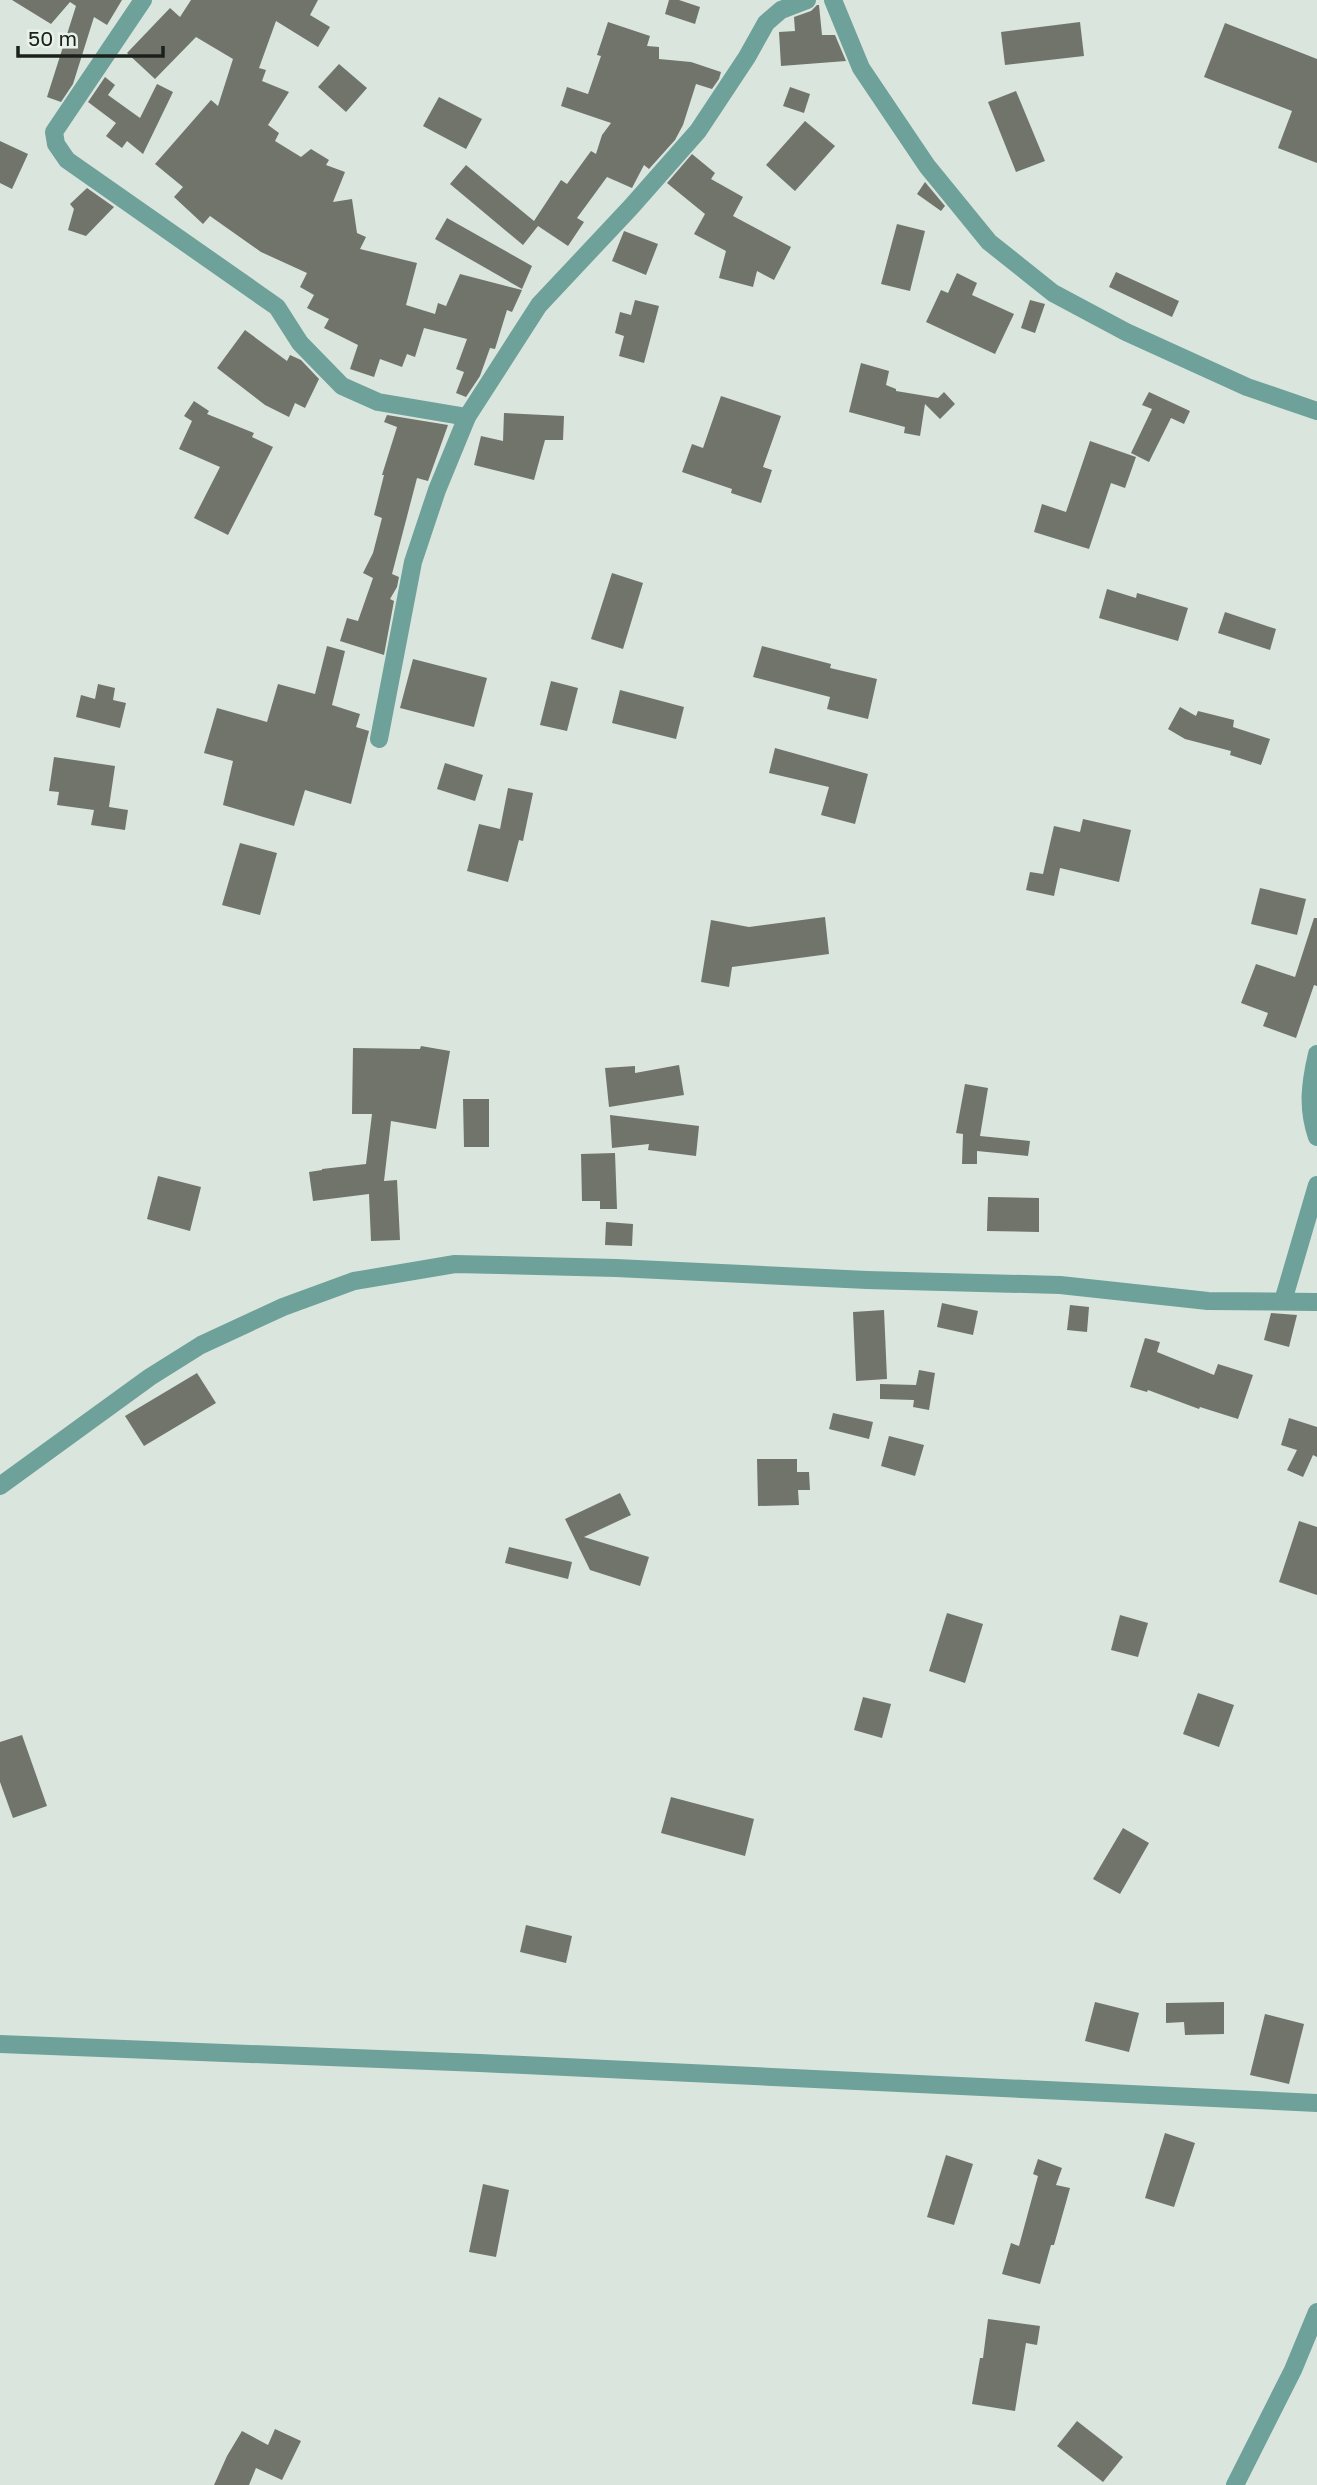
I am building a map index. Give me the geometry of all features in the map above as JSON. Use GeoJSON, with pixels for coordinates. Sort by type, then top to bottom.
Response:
{"type":"FeatureCollection","features":[{"type":"Feature","properties":{"kind":"street"},"geometry":{"type":"LineString","coordinates":[[379,739],[413,562],[467,417],[539,305],[698,131],[766,23],[781,10],[807,0]]}},
{"type":"Feature","properties":{"kind":"street"},"geometry":{"type":"LineString","coordinates":[[833,0],[861,68],[927,166],[989,242],[1053,293],[1126,332],[1247,387],[1317,411]]}},
{"type":"Feature","properties":{"kind":"street"},"geometry":{"type":"LineString","coordinates":[[141,1],[54,132],[61,153],[67,160],[277,307],[300,343],[342,386],[359,396],[378,402],[467,417]]}},
{"type":"Feature","properties":{"kind":"street"},"geometry":{"type":"LineString","coordinates":[[1317,1055],[1309,1102],[1311,1121],[1317,1137]]}},
{"type":"Feature","properties":{"kind":"street"},"geometry":{"type":"LineString","coordinates":[[1283,1301],[1317,1185]]}},
{"type":"Feature","properties":{"kind":"street"},"geometry":{"type":"LineString","coordinates":[[0,1486],[150,1377],[201,1345],[283,1307],[354,1281],[455,1264],[1060,1285],[1208,1301],[1317,1303]]}},
{"type":"Feature","properties":{"kind":"street"},"geometry":{"type":"LineString","coordinates":[[0,2044],[480,2063],[1317,2103]]}},
{"type":"Feature","properties":{"kind":"street"},"geometry":{"type":"LineString","coordinates":[[1235,2485],[1293,2370],[1317,2312]]}},
{"type":"Feature","properties":{"kind":"building"},"geometry":{"type":"Polygon","coordinates":[[[12,0],[122,0],[107,25],[94,17],[73,84],[61,102],[47,97],[76,6],[70,2],[51,24],[12,0]]]}},
{"type":"Feature","properties":{"kind":"building"},"geometry":{"type":"Polygon","coordinates":[[[191,0],[318,0],[310,15],[330,27],[318,47],[276,21],[259,68],[266,70],[262,81],[289,92],[268,125],[279,133],[275,141],[301,157],[311,149],[329,160],[326,165],[345,172],[333,202],[352,199],[357,233],[366,237],[360,249],[417,263],[406,305],[435,314],[438,303],[446,306],[460,274],[522,290],[512,312],[507,310],[495,349],[490,348],[480,376],[466,397],[456,393],[464,372],[456,369],[467,339],[424,328],[415,357],[407,354],[402,367],[380,359],[374,377],[350,369],[358,345],[324,328],[329,319],[307,308],[314,295],[300,287],[307,273],[261,252],[210,216],[203,224],[174,197],[183,187],[155,164],[211,100],[218,106],[233,59],[196,37],[155,79],[127,53],[170,8],[180,17],[191,0]]]}},
{"type":"Feature","properties":{"kind":"building"},"geometry":{"type":"Polygon","coordinates":[[[669,0],[679,0],[700,7],[695,24],[665,14],[669,0]]]}},
{"type":"Feature","properties":{"kind":"building"},"geometry":{"type":"Polygon","coordinates":[[[817,5],[822,35],[835,35],[846,61],[781,66],[779,32],[795,31],[794,17],[811,11],[817,5]]]}},
{"type":"Feature","properties":{"kind":"building"},"geometry":{"type":"Polygon","coordinates":[[[608,22],[650,36],[647,46],[659,47],[659,59],[691,62],[721,72],[719,79],[712,89],[696,84],[683,125],[675,140],[649,169],[644,165],[632,188],[607,177],[577,218],[584,222],[568,246],[538,226],[523,245],[450,184],[466,165],[534,221],[561,180],[567,184],[591,151],[596,154],[602,135],[611,123],[561,106],[567,87],[588,94],[601,56],[597,55],[608,22]]]}},
{"type":"Feature","properties":{"kind":"building"},"geometry":{"type":"Polygon","coordinates":[[[1080,22],[1084,56],[1005,65],[1001,32],[1080,22]]]}},
{"type":"Feature","properties":{"kind":"building"},"geometry":{"type":"Polygon","coordinates":[[[1225,23],[1317,59],[1317,163],[1278,148],[1292,111],[1204,77],[1225,23]]]}},
{"type":"Feature","properties":{"kind":"building"},"geometry":{"type":"Polygon","coordinates":[[[339,64],[367,88],[346,112],[318,87],[339,64]]]}},
{"type":"Feature","properties":{"kind":"building"},"geometry":{"type":"Polygon","coordinates":[[[105,77],[115,85],[108,95],[140,118],[157,84],[173,92],[143,154],[127,141],[122,148],[106,136],[116,123],[88,102],[105,77]]]}},
{"type":"Feature","properties":{"kind":"building"},"geometry":{"type":"Polygon","coordinates":[[[790,87],[810,94],[804,113],[783,106],[790,87]]]}},
{"type":"Feature","properties":{"kind":"building"},"geometry":{"type":"Polygon","coordinates":[[[1016,91],[1045,161],[1016,172],[988,102],[1016,91]]]}},
{"type":"Feature","properties":{"kind":"building"},"geometry":{"type":"Polygon","coordinates":[[[439,97],[482,119],[466,149],[423,126],[439,97]]]}},
{"type":"Feature","properties":{"kind":"building"},"geometry":{"type":"Polygon","coordinates":[[[805,121],[835,146],[795,191],[766,165],[805,121]]]}},
{"type":"Feature","properties":{"kind":"building"},"geometry":{"type":"Polygon","coordinates":[[[0,141],[28,154],[12,189],[0,183],[0,141]]]}},
{"type":"Feature","properties":{"kind":"building"},"geometry":{"type":"Polygon","coordinates":[[[692,154],[715,173],[711,179],[743,197],[733,216],[791,247],[774,280],[757,271],[753,287],[719,278],[726,251],[694,234],[705,214],[667,183],[692,154]]]}},
{"type":"Feature","properties":{"kind":"building"},"geometry":{"type":"Polygon","coordinates":[[[925,182],[945,206],[941,211],[917,194],[925,182]]]}},
{"type":"Feature","properties":{"kind":"building"},"geometry":{"type":"Polygon","coordinates":[[[87,188],[114,207],[86,236],[68,230],[74,209],[70,204],[87,188]]]}},
{"type":"Feature","properties":{"kind":"building"},"geometry":{"type":"Polygon","coordinates":[[[447,218],[532,266],[522,289],[435,239],[447,218]]]}},
{"type":"Feature","properties":{"kind":"building"},"geometry":{"type":"Polygon","coordinates":[[[897,224],[925,231],[910,291],[881,284],[897,224]]]}},
{"type":"Feature","properties":{"kind":"building"},"geometry":{"type":"Polygon","coordinates":[[[624,231],[658,244],[646,275],[612,261],[624,231]]]}},
{"type":"Feature","properties":{"kind":"building"},"geometry":{"type":"Polygon","coordinates":[[[1116,272],[1179,301],[1172,317],[1109,287],[1116,272]]]}},
{"type":"Feature","properties":{"kind":"building"},"geometry":{"type":"Polygon","coordinates":[[[957,273],[977,283],[972,295],[1014,314],[995,354],[926,322],[941,290],[948,293],[957,273]]]}},
{"type":"Feature","properties":{"kind":"building"},"geometry":{"type":"Polygon","coordinates":[[[635,300],[659,306],[644,363],[619,356],[624,336],[615,333],[620,312],[631,315],[635,300]]]}},
{"type":"Feature","properties":{"kind":"building"},"geometry":{"type":"Polygon","coordinates":[[[1030,300],[1045,304],[1035,333],[1021,328],[1030,300]]]}},
{"type":"Feature","properties":{"kind":"building"},"geometry":{"type":"Polygon","coordinates":[[[245,330],[287,361],[290,355],[301,360],[319,379],[305,408],[295,403],[289,417],[265,405],[217,368],[245,330]]]}},
{"type":"Feature","properties":{"kind":"building"},"geometry":{"type":"Polygon","coordinates":[[[861,363],[889,371],[886,385],[896,391],[938,398],[944,392],[955,404],[940,419],[925,404],[920,436],[904,433],[905,427],[849,412],[861,363]]]}},
{"type":"Feature","properties":{"kind":"building"},"geometry":{"type":"Polygon","coordinates":[[[1149,392],[1190,411],[1184,424],[1171,418],[1149,462],[1131,453],[1152,409],[1142,405],[1149,392]]]}},
{"type":"Feature","properties":{"kind":"building"},"geometry":{"type":"Polygon","coordinates":[[[721,396],[781,416],[763,467],[772,470],[761,503],[731,493],[732,489],[682,472],[692,444],[703,448],[721,396]]]}},
{"type":"Feature","properties":{"kind":"building"},"geometry":{"type":"Polygon","coordinates":[[[194,401],[209,411],[207,414],[254,433],[252,437],[273,447],[228,535],[194,518],[220,467],[179,449],[192,421],[184,416],[194,401]]]}},
{"type":"Feature","properties":{"kind":"building"},"geometry":{"type":"Polygon","coordinates":[[[504,413],[564,416],[563,440],[545,440],[534,480],[474,465],[481,436],[503,441],[504,413]]]}},
{"type":"Feature","properties":{"kind":"building"},"geometry":{"type":"Polygon","coordinates":[[[387,415],[448,425],[428,481],[417,478],[392,574],[399,577],[390,599],[394,601],[384,655],[340,641],[347,618],[358,621],[373,578],[363,573],[373,553],[382,518],[374,515],[382,475],[397,427],[384,422],[387,415]]]}},
{"type":"Feature","properties":{"kind":"building"},"geometry":{"type":"Polygon","coordinates":[[[1090,441],[1136,457],[1125,488],[1111,483],[1089,549],[1034,532],[1042,504],[1066,512],[1090,441]]]}},
{"type":"Feature","properties":{"kind":"building"},"geometry":{"type":"Polygon","coordinates":[[[612,573],[643,583],[623,649],[591,639],[612,573]]]}},
{"type":"Feature","properties":{"kind":"building"},"geometry":{"type":"Polygon","coordinates":[[[1107,589],[1136,598],[1137,593],[1188,608],[1178,641],[1099,618],[1107,589]]]}},
{"type":"Feature","properties":{"kind":"building"},"geometry":{"type":"Polygon","coordinates":[[[1225,612],[1276,629],[1270,650],[1218,633],[1225,612]]]}},
{"type":"Feature","properties":{"kind":"building"},"geometry":{"type":"Polygon","coordinates":[[[327,646],[345,651],[332,705],[360,714],[356,727],[369,731],[351,804],[305,790],[294,826],[223,805],[233,761],[204,753],[217,708],[267,722],[278,684],[315,694],[327,646]]]}},
{"type":"Feature","properties":{"kind":"building"},"geometry":{"type":"Polygon","coordinates":[[[762,646],[831,664],[830,668],[877,679],[868,719],[827,709],[830,697],[753,677],[762,646]]]}},
{"type":"Feature","properties":{"kind":"building"},"geometry":{"type":"Polygon","coordinates":[[[413,659],[487,678],[474,727],[400,708],[413,659]]]}},
{"type":"Feature","properties":{"kind":"building"},"geometry":{"type":"Polygon","coordinates":[[[551,681],[578,688],[567,731],[540,725],[551,681]]]}},
{"type":"Feature","properties":{"kind":"building"},"geometry":{"type":"Polygon","coordinates":[[[98,684],[115,688],[113,700],[126,703],[120,728],[76,717],[81,695],[95,699],[98,684]]]}},
{"type":"Feature","properties":{"kind":"building"},"geometry":{"type":"Polygon","coordinates":[[[620,690],[684,707],[676,739],[612,723],[620,690]]]}},
{"type":"Feature","properties":{"kind":"building"},"geometry":{"type":"Polygon","coordinates":[[[1180,707],[1196,716],[1198,711],[1234,720],[1233,727],[1270,739],[1261,765],[1230,755],[1231,751],[1185,739],[1168,729],[1180,707]]]}},
{"type":"Feature","properties":{"kind":"building"},"geometry":{"type":"Polygon","coordinates":[[[775,748],[868,774],[855,824],[821,815],[829,787],[769,773],[775,748]]]}},
{"type":"Feature","properties":{"kind":"building"},"geometry":{"type":"Polygon","coordinates":[[[54,757],[115,766],[109,807],[128,810],[125,830],[91,825],[94,810],[57,805],[59,792],[49,791],[54,757]]]}},
{"type":"Feature","properties":{"kind":"building"},"geometry":{"type":"Polygon","coordinates":[[[445,763],[483,775],[475,801],[437,789],[445,763]]]}},
{"type":"Feature","properties":{"kind":"building"},"geometry":{"type":"Polygon","coordinates":[[[508,788],[533,793],[523,841],[519,840],[508,882],[467,871],[479,824],[500,829],[508,788]]]}},
{"type":"Feature","properties":{"kind":"building"},"geometry":{"type":"Polygon","coordinates":[[[1083,819],[1131,830],[1119,882],[1060,868],[1054,896],[1026,890],[1030,872],[1043,874],[1054,826],[1080,832],[1083,819]]]}},
{"type":"Feature","properties":{"kind":"building"},"geometry":{"type":"Polygon","coordinates":[[[240,843],[277,853],[260,915],[222,905],[240,843]]]}},
{"type":"Feature","properties":{"kind":"building"},"geometry":{"type":"Polygon","coordinates":[[[1260,888],[1306,899],[1297,935],[1251,924],[1260,888]]]}},
{"type":"Feature","properties":{"kind":"building"},"geometry":{"type":"Polygon","coordinates":[[[825,917],[829,954],[732,967],[729,987],[701,982],[711,920],[749,927],[825,917]]]}},
{"type":"Feature","properties":{"kind":"building"},"geometry":{"type":"Polygon","coordinates":[[[1314,918],[1317,918],[1317,986],[1314,985],[1296,1038],[1263,1026],[1268,1013],[1241,1003],[1256,964],[1295,977],[1314,918]]]}},
{"type":"Feature","properties":{"kind":"building"},"geometry":{"type":"Polygon","coordinates":[[[421,1046],[450,1051],[436,1129],[391,1121],[384,1181],[397,1180],[400,1240],[371,1241],[369,1194],[313,1201],[309,1172],[366,1164],[372,1114],[352,1114],[353,1048],[420,1049],[421,1046]]]}},
{"type":"Feature","properties":{"kind":"building"},"geometry":{"type":"Polygon","coordinates":[[[679,1065],[684,1095],[609,1107],[605,1068],[635,1066],[635,1073],[679,1065]]]}},
{"type":"Feature","properties":{"kind":"building"},"geometry":{"type":"Polygon","coordinates":[[[965,1084],[988,1088],[980,1136],[1030,1141],[1028,1156],[977,1151],[977,1164],[962,1164],[963,1134],[956,1133],[965,1084]]]}},
{"type":"Feature","properties":{"kind":"building"},"geometry":{"type":"Polygon","coordinates":[[[463,1099],[489,1099],[489,1147],[464,1147],[463,1099]]]}},
{"type":"Feature","properties":{"kind":"building"},"geometry":{"type":"Polygon","coordinates":[[[610,1115],[699,1126],[696,1156],[648,1150],[649,1144],[612,1148],[610,1115]]]}},
{"type":"Feature","properties":{"kind":"building"},"geometry":{"type":"Polygon","coordinates":[[[615,1153],[617,1209],[600,1209],[600,1201],[582,1201],[581,1154],[615,1153]]]}},
{"type":"Feature","properties":{"kind":"building"},"geometry":{"type":"Polygon","coordinates":[[[158,1176],[201,1187],[190,1231],[147,1219],[158,1176]]]}},
{"type":"Feature","properties":{"kind":"building"},"geometry":{"type":"Polygon","coordinates":[[[988,1197],[1039,1198],[1039,1232],[987,1231],[988,1197]]]}},
{"type":"Feature","properties":{"kind":"building"},"geometry":{"type":"Polygon","coordinates":[[[606,1222],[633,1224],[632,1246],[605,1245],[606,1222]]]}},
{"type":"Feature","properties":{"kind":"building"},"geometry":{"type":"Polygon","coordinates":[[[942,1303],[978,1311],[973,1335],[937,1327],[942,1303]]]}},
{"type":"Feature","properties":{"kind":"building"},"geometry":{"type":"Polygon","coordinates":[[[1070,1305],[1089,1307],[1087,1332],[1067,1330],[1070,1305]]]}},
{"type":"Feature","properties":{"kind":"building"},"geometry":{"type":"Polygon","coordinates":[[[884,1310],[887,1379],[856,1381],[853,1312],[884,1310]]]}},
{"type":"Feature","properties":{"kind":"building"},"geometry":{"type":"Polygon","coordinates":[[[1271,1313],[1297,1315],[1289,1347],[1264,1340],[1271,1313]]]}},
{"type":"Feature","properties":{"kind":"building"},"geometry":{"type":"Polygon","coordinates":[[[1145,1338],[1160,1342],[1157,1352],[1214,1375],[1218,1364],[1253,1375],[1238,1419],[1200,1407],[1199,1409],[1148,1390],[1147,1392],[1130,1387],[1145,1338]]]}},
{"type":"Feature","properties":{"kind":"building"},"geometry":{"type":"Polygon","coordinates":[[[919,1370],[935,1373],[929,1410],[913,1407],[914,1400],[880,1399],[880,1384],[916,1385],[919,1370]]]}},
{"type":"Feature","properties":{"kind":"building"},"geometry":{"type":"Polygon","coordinates":[[[197,1373],[216,1403],[144,1446],[125,1416],[197,1373]]]}},
{"type":"Feature","properties":{"kind":"building"},"geometry":{"type":"Polygon","coordinates":[[[833,1413],[873,1422],[869,1439],[829,1429],[833,1413]]]}},
{"type":"Feature","properties":{"kind":"building"},"geometry":{"type":"Polygon","coordinates":[[[1289,1418],[1317,1427],[1317,1457],[1313,1455],[1303,1477],[1287,1470],[1297,1450],[1281,1445],[1289,1418]]]}},
{"type":"Feature","properties":{"kind":"building"},"geometry":{"type":"Polygon","coordinates":[[[889,1436],[924,1445],[915,1476],[881,1466],[889,1436]]]}},
{"type":"Feature","properties":{"kind":"building"},"geometry":{"type":"Polygon","coordinates":[[[757,1459],[797,1459],[797,1472],[809,1472],[810,1490],[798,1490],[799,1505],[758,1506],[757,1459]]]}},
{"type":"Feature","properties":{"kind":"building"},"geometry":{"type":"Polygon","coordinates":[[[620,1493],[631,1515],[584,1537],[649,1557],[640,1586],[590,1570],[565,1519],[620,1493]]]}},
{"type":"Feature","properties":{"kind":"building"},"geometry":{"type":"Polygon","coordinates":[[[1299,1521],[1317,1527],[1317,1595],[1279,1582],[1299,1521]]]}},
{"type":"Feature","properties":{"kind":"building"},"geometry":{"type":"Polygon","coordinates":[[[509,1547],[572,1562],[568,1579],[505,1563],[509,1547]]]}},
{"type":"Feature","properties":{"kind":"building"},"geometry":{"type":"Polygon","coordinates":[[[947,1613],[983,1624],[965,1683],[929,1671],[947,1613]]]}},
{"type":"Feature","properties":{"kind":"building"},"geometry":{"type":"Polygon","coordinates":[[[1120,1615],[1148,1623],[1138,1657],[1111,1650],[1120,1615]]]}},
{"type":"Feature","properties":{"kind":"building"},"geometry":{"type":"Polygon","coordinates":[[[1198,1693],[1234,1705],[1219,1747],[1183,1734],[1198,1693]]]}},
{"type":"Feature","properties":{"kind":"building"},"geometry":{"type":"Polygon","coordinates":[[[863,1697],[891,1704],[882,1738],[854,1730],[863,1697]]]}},
{"type":"Feature","properties":{"kind":"building"},"geometry":{"type":"Polygon","coordinates":[[[22,1735],[47,1806],[13,1818],[0,1782],[0,1742],[22,1735]]]}},
{"type":"Feature","properties":{"kind":"building"},"geometry":{"type":"Polygon","coordinates":[[[671,1797],[754,1819],[745,1856],[661,1833],[671,1797]]]}},
{"type":"Feature","properties":{"kind":"building"},"geometry":{"type":"Polygon","coordinates":[[[1123,1828],[1149,1843],[1120,1894],[1093,1879],[1123,1828]]]}},
{"type":"Feature","properties":{"kind":"building"},"geometry":{"type":"Polygon","coordinates":[[[526,1925],[572,1936],[566,1963],[520,1952],[526,1925]]]}},
{"type":"Feature","properties":{"kind":"building"},"geometry":{"type":"Polygon","coordinates":[[[1095,2002],[1139,2013],[1129,2052],[1085,2041],[1095,2002]]]}},
{"type":"Feature","properties":{"kind":"building"},"geometry":{"type":"Polygon","coordinates":[[[1224,2002],[1224,2034],[1185,2035],[1184,2022],[1166,2023],[1166,2003],[1224,2002]]]}},
{"type":"Feature","properties":{"kind":"building"},"geometry":{"type":"Polygon","coordinates":[[[1265,2014],[1304,2024],[1289,2084],[1250,2075],[1265,2014]]]}},
{"type":"Feature","properties":{"kind":"building"},"geometry":{"type":"Polygon","coordinates":[[[1165,2133],[1195,2143],[1174,2207],[1145,2198],[1165,2133]]]}},
{"type":"Feature","properties":{"kind":"building"},"geometry":{"type":"Polygon","coordinates":[[[946,2155],[973,2164],[954,2225],[927,2217],[946,2155]]]}},
{"type":"Feature","properties":{"kind":"building"},"geometry":{"type":"Polygon","coordinates":[[[1038,2159],[1062,2168],[1056,2185],[1070,2188],[1040,2284],[1002,2274],[1011,2243],[1019,2246],[1038,2176],[1033,2174],[1038,2159]]]}},
{"type":"Feature","properties":{"kind":"building"},"geometry":{"type":"Polygon","coordinates":[[[483,2184],[509,2190],[496,2257],[469,2252],[483,2184]]]}},
{"type":"Feature","properties":{"kind":"building"},"geometry":{"type":"Polygon","coordinates":[[[988,2319],[1040,2326],[1037,2345],[1026,2343],[1015,2411],[972,2404],[980,2358],[983,2358],[988,2319]]]}},
{"type":"Feature","properties":{"kind":"building"},"geometry":{"type":"Polygon","coordinates":[[[1077,2421],[1123,2457],[1103,2482],[1057,2446],[1077,2421]]]}},
{"type":"Feature","properties":{"kind":"building"},"geometry":{"type":"Polygon","coordinates":[[[275,2429],[301,2441],[282,2480],[256,2468],[249,2485],[214,2485],[242,2431],[268,2445],[275,2429]]]}}]}
